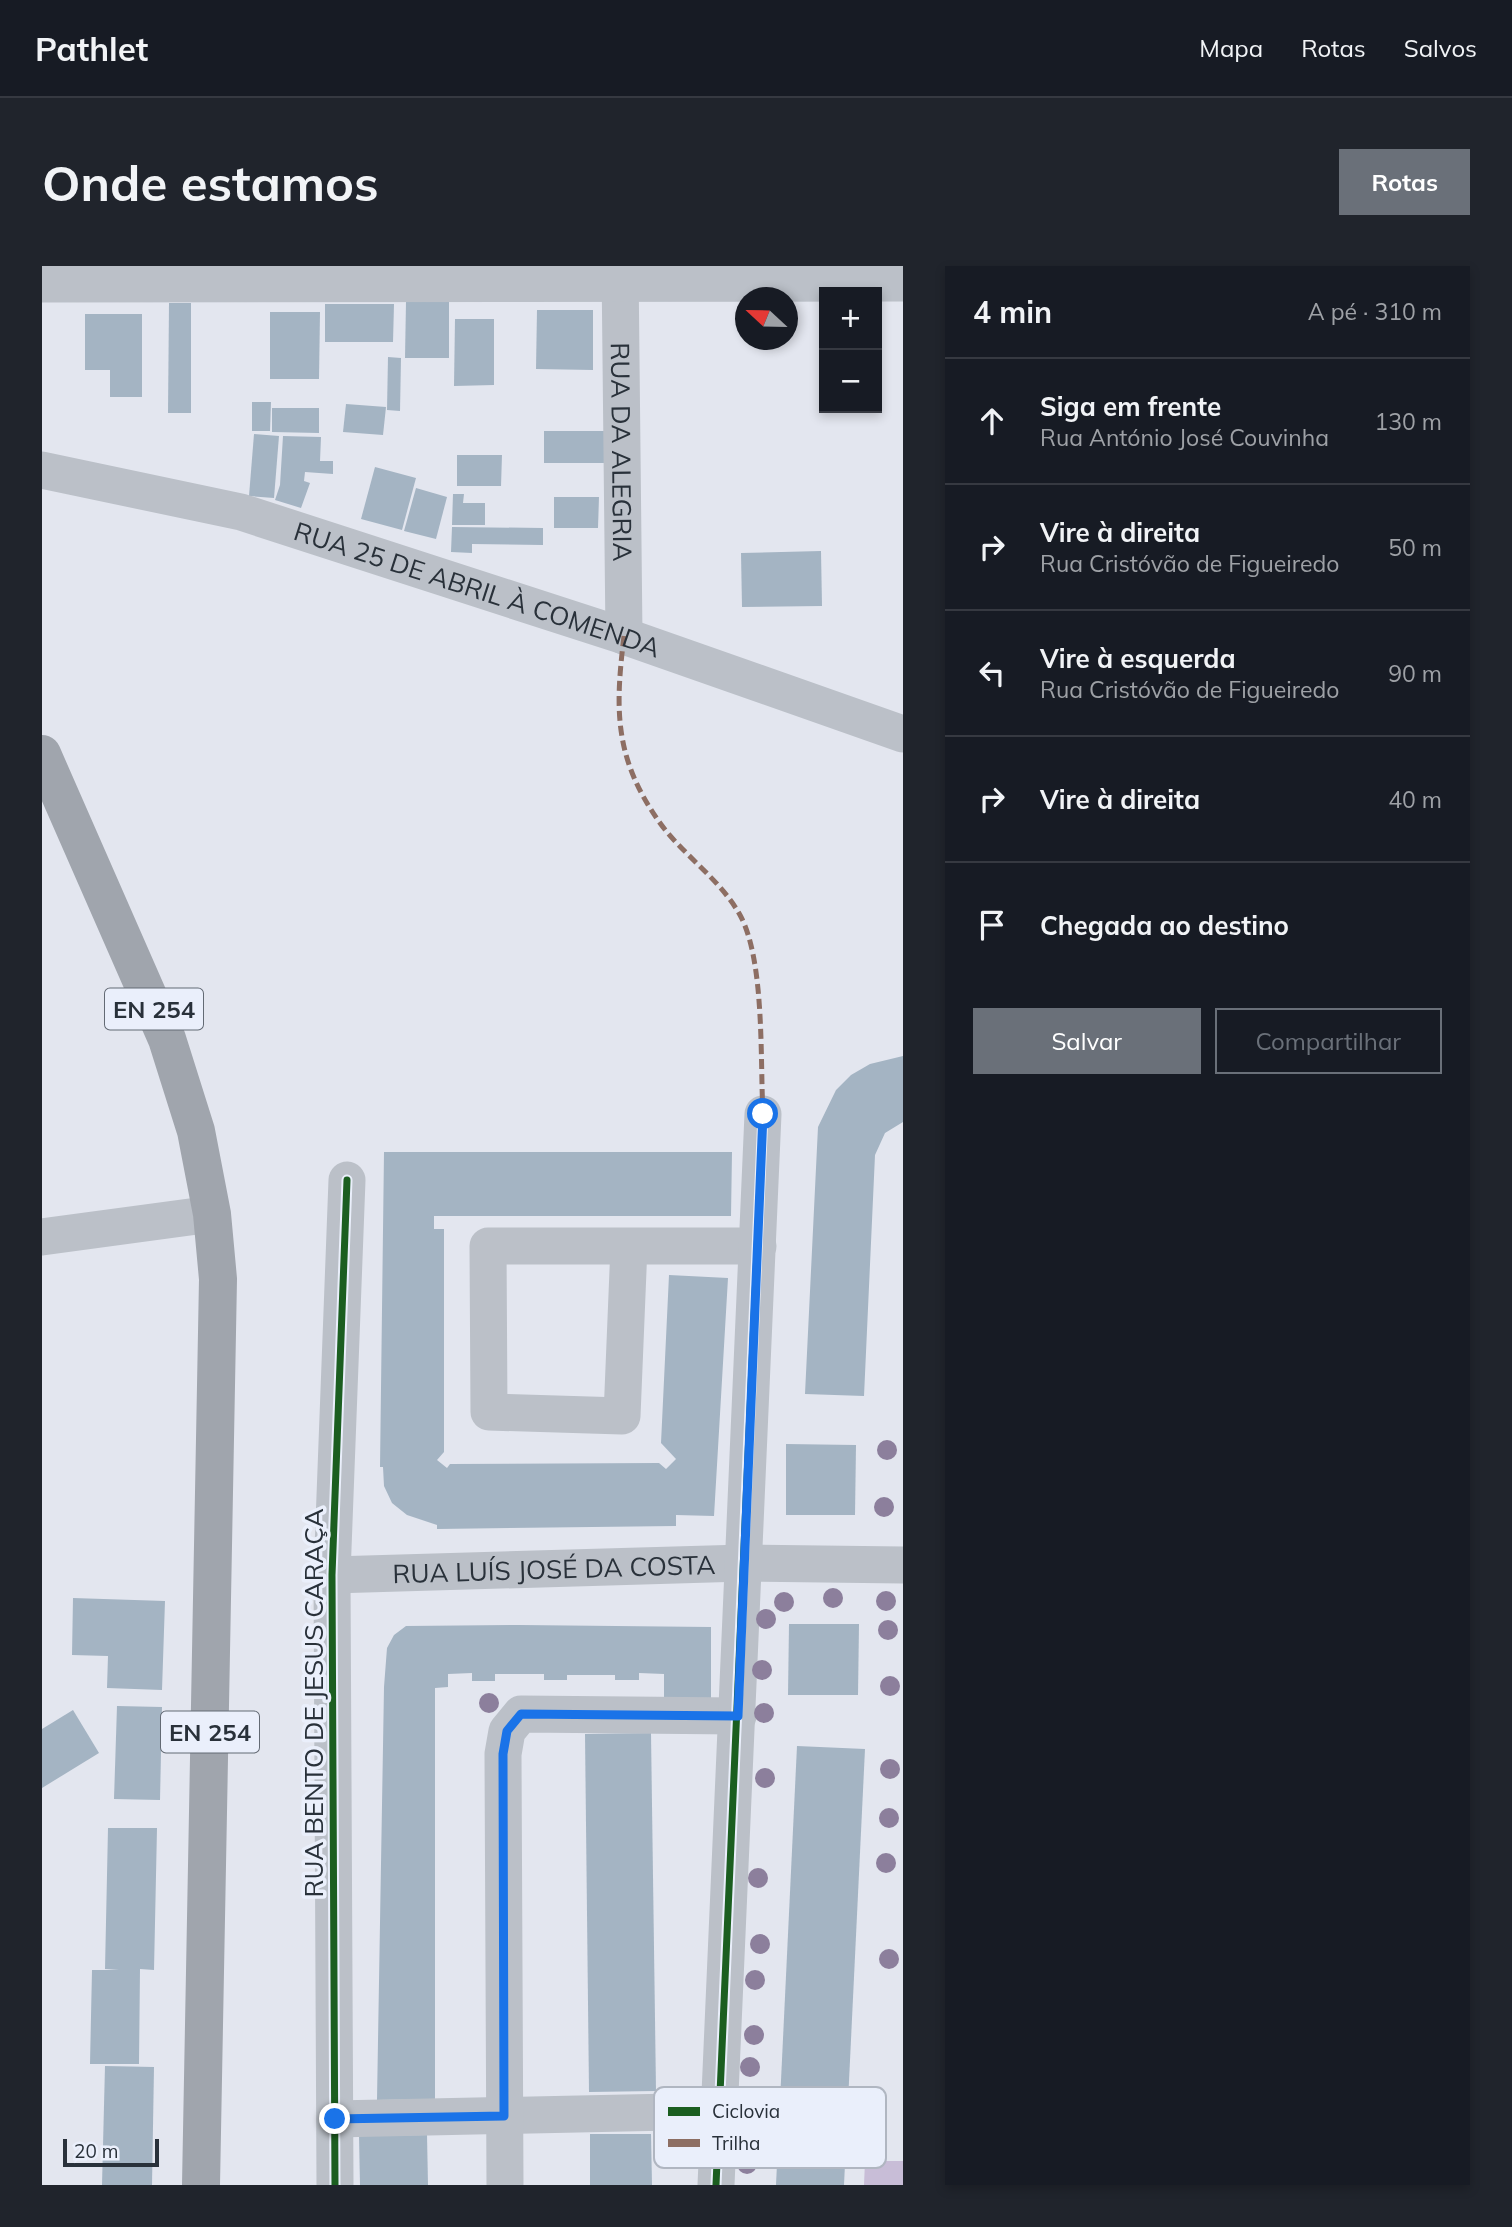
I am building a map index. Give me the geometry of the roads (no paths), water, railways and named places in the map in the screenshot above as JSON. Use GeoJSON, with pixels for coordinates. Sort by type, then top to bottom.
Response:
{"type":"FeatureCollection","features":[{"type":"Feature","properties":{"kind":"main road","name":"EN 254"},"geometry":{"type":"LineString","coordinates":[[42,754],[167,1039],[196,1131],[212,1214],[218,1279],[201,2185]]}},
{"type":"Feature","properties":{"kind":"street"},"geometry":{"type":"LineString","coordinates":[[42,284],[620,273],[903,283]]}},
{"type":"Feature","properties":{"kind":"street","name":"RUA DA ALEGRIA"},"geometry":{"type":"LineString","coordinates":[[620,273],[624,636]]}},
{"type":"Feature","properties":{"kind":"street","name":"RUA 25 DE ABRIL À COMENDA"},"geometry":{"type":"LineString","coordinates":[[42,470],[241,512],[624,636],[903,734]]}},
{"type":"Feature","properties":{"kind":"street"},"geometry":{"type":"LineString","coordinates":[[720,2087],[763,1114]]}},
{"type":"Feature","properties":{"kind":"street","name":"RUA BENTO DE JESUS CARAÇA"},"geometry":{"type":"LineString","coordinates":[[335,2185],[332,1576],[346,1180]]}},
{"type":"Feature","properties":{"kind":"street"},"geometry":{"type":"LineString","coordinates":[[42,1237],[212,1214]]}},
{"type":"Feature","properties":{"kind":"street"},"geometry":{"type":"LineString","coordinates":[[629,1246],[622,1416],[489,1412],[488,1246],[629,1246],[758,1246]]}},
{"type":"Feature","properties":{"kind":"street","name":"RUA LUÍS JOSÉ DA COSTA"},"geometry":{"type":"LineString","coordinates":[[332,1576],[744,1563],[903,1565]]}},
{"type":"Feature","properties":{"kind":"street"},"geometry":{"type":"LineString","coordinates":[[505,2185],[503,1754],[507,1731],[521,1714],[738,1716]]}},
{"type":"Feature","properties":{"kind":"street"},"geometry":{"type":"LineString","coordinates":[[335,2119],[654,2113]]}}]}
